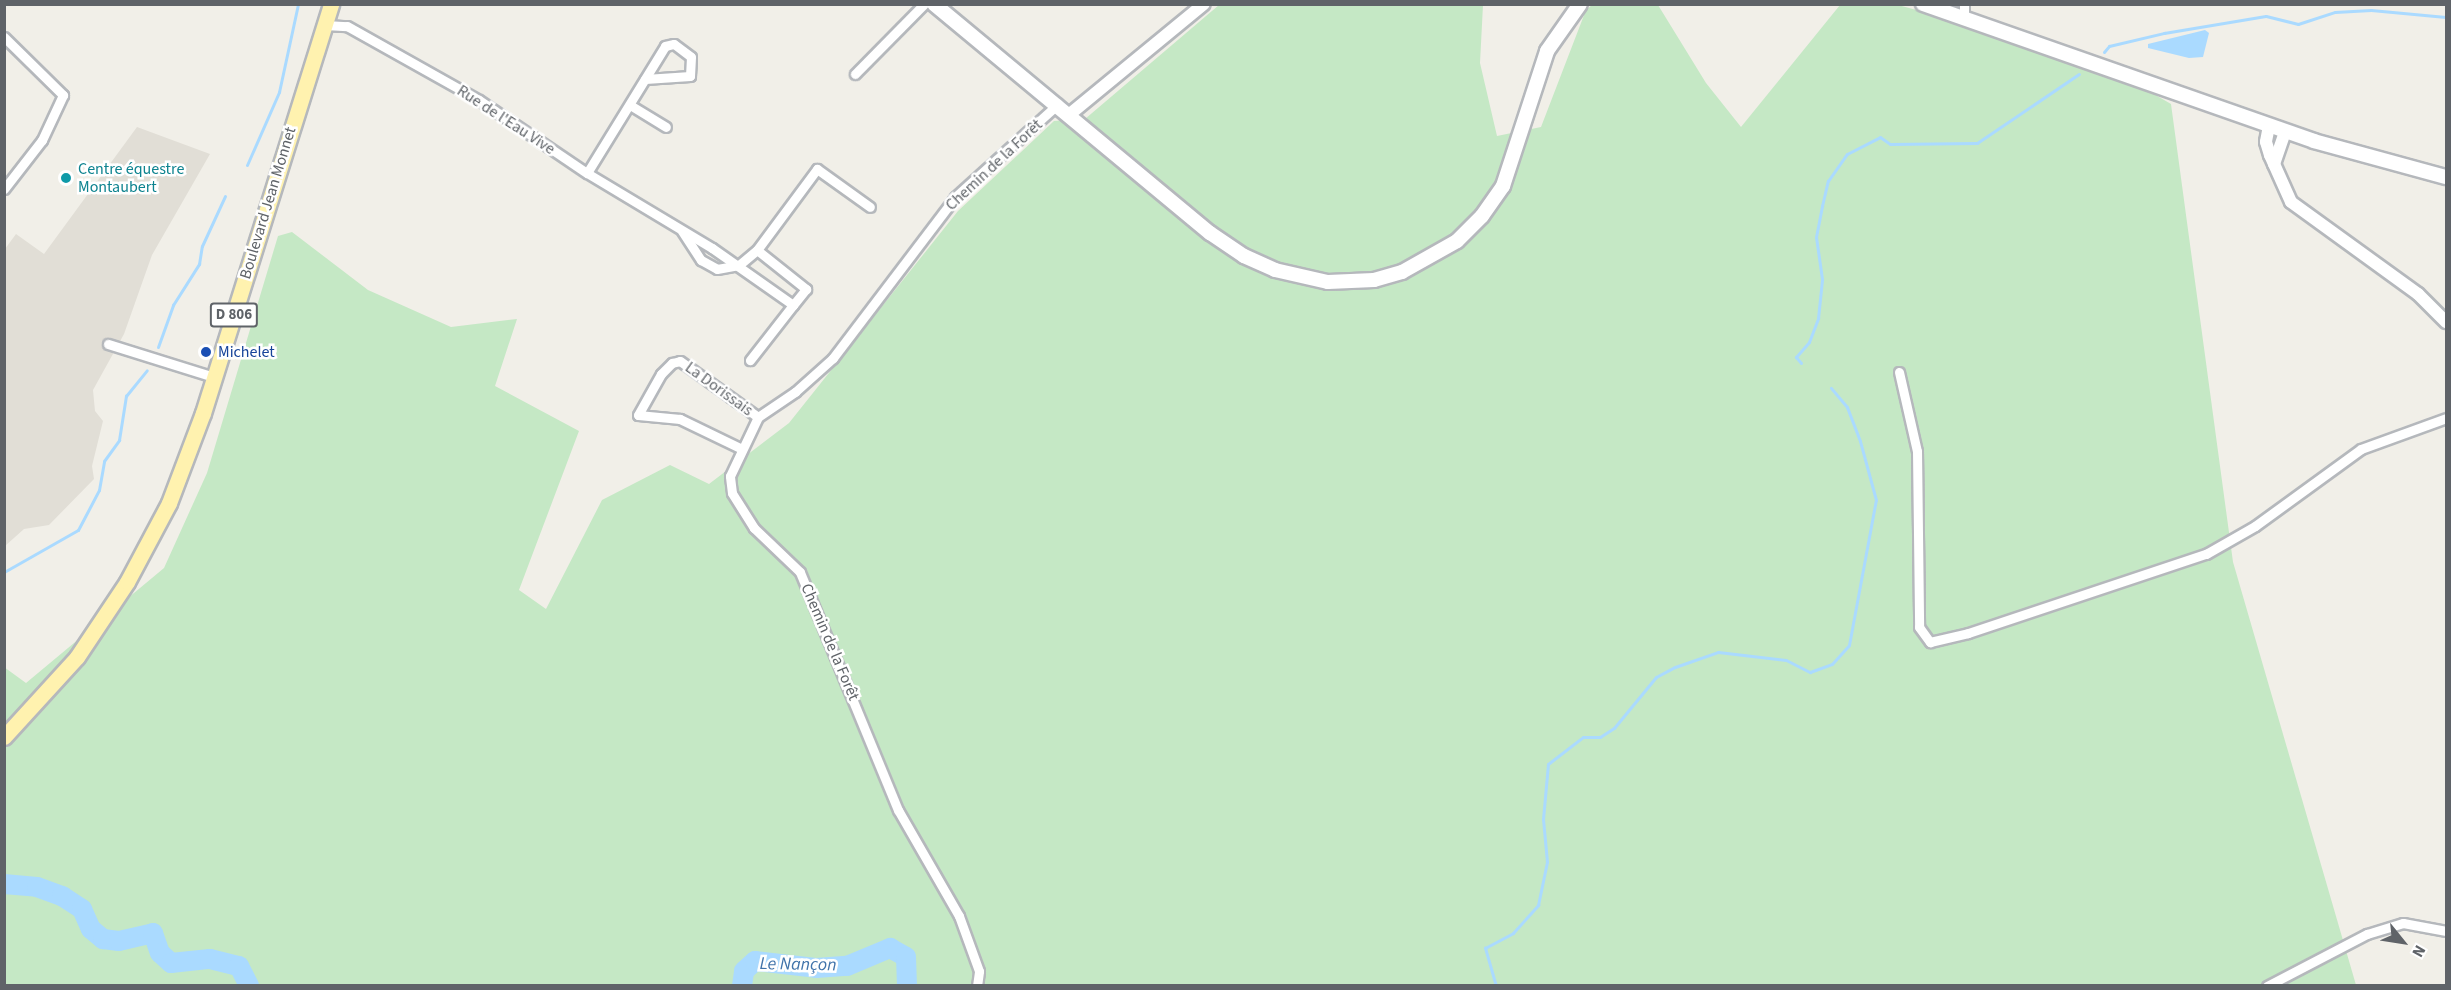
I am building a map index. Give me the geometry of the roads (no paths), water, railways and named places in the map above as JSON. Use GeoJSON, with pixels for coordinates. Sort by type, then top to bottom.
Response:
{"type":"FeatureCollection","features":[{"type":"Feature","properties":{"kind":"main road","name":"Boulevard Jean Monnet"},"geometry":{"type":"LineString","coordinates":[[4,737],[77,657],[128,582],[169,503],[214,377],[331,4]]}},
{"type":"Feature","properties":{"kind":"main road"},"geometry":{"type":"LineString","coordinates":[[934,4],[1244,256],[1302,278],[1328,282],[1374,280],[1432,258],[1457,241],[1482,216],[1503,186],[1547,51],[1580,4]]}},
{"type":"Feature","properties":{"kind":"main road"},"geometry":{"type":"LineString","coordinates":[[1923,4],[2285,132],[2446,177]]}},
{"type":"Feature","properties":{"kind":"street"},"geometry":{"type":"LineString","coordinates":[[855,74],[924,4]]}},
{"type":"Feature","properties":{"kind":"street"},"geometry":{"type":"LineString","coordinates":[[1964,4],[1964,19]]}},
{"type":"Feature","properties":{"kind":"street"},"geometry":{"type":"LineString","coordinates":[[1070,114],[1199,6]]}},
{"type":"Feature","properties":{"kind":"street","name":"Rue de l'Eau Vive"},"geometry":{"type":"LineString","coordinates":[[324,25],[346,26],[367,36],[479,100],[588,174],[739,266],[793,304]]}},
{"type":"Feature","properties":{"kind":"street"},"geometry":{"type":"LineString","coordinates":[[4,37],[63,94],[42,140],[4,189]]}},
{"type":"Feature","properties":{"kind":"street"},"geometry":{"type":"LineString","coordinates":[[588,174],[630,105],[645,79],[665,46],[674,44],[691,57],[690,76],[645,79]]}},
{"type":"Feature","properties":{"kind":"street","name":"Chemin de la Forêt"},"geometry":{"type":"LineString","coordinates":[[977,986],[979,971],[959,916],[898,810],[800,572],[754,528],[732,493],[730,476],[740,448],[758,417],[795,392],[833,358],[955,197],[1058,104]]}},
{"type":"Feature","properties":{"kind":"street"},"geometry":{"type":"LineString","coordinates":[[630,105],[666,127]]}},
{"type":"Feature","properties":{"kind":"street"},"geometry":{"type":"LineString","coordinates":[[2269,126],[2266,142],[2291,202],[2418,294],[2446,322]]}},
{"type":"Feature","properties":{"kind":"street"},"geometry":{"type":"LineString","coordinates":[[2274,164],[2285,132]]}},
{"type":"Feature","properties":{"kind":"street"},"geometry":{"type":"LineString","coordinates":[[739,266],[757,250],[817,169],[870,207]]}},
{"type":"Feature","properties":{"kind":"street","name":"Rue de l'Eau Vive"},"geometry":{"type":"LineString","coordinates":[[682,231],[701,260],[717,269],[739,266]]}},
{"type":"Feature","properties":{"kind":"street"},"geometry":{"type":"LineString","coordinates":[[750,360],[806,289],[757,250]]}},
{"type":"Feature","properties":{"kind":"street"},"geometry":{"type":"LineString","coordinates":[[108,344],[214,377]]}},
{"type":"Feature","properties":{"kind":"street","name":"La Dorissais"},"geometry":{"type":"LineString","coordinates":[[740,448],[680,419],[638,415],[661,374],[672,363],[681,361],[758,417]]}},
{"type":"Feature","properties":{"kind":"street"},"geometry":{"type":"LineString","coordinates":[[1899,372],[1917,451],[1919,627],[1930,642],[1968,633],[2206,554],[2255,526],[2361,449],[2446,418]]}},
{"type":"Feature","properties":{"kind":"street"},"geometry":{"type":"LineString","coordinates":[[2267,986],[2367,934],[2403,923],[2446,931]]}},
{"type":"Feature","properties":{"kind":"water"},"geometry":{"type":"Polygon","coordinates":[[[2205,30],[2209,33],[2203,57],[2189,58],[2148,48],[2148,44],[2205,30]]]}},
{"type":"Feature","properties":{"kind":"waterway"},"geometry":{"type":"LineString","coordinates":[[247,165],[279,92],[298,4]]}},
{"type":"Feature","properties":{"kind":"waterway"},"geometry":{"type":"LineString","coordinates":[[2104,52],[2109,46],[2164,33],[2266,16],[2298,24],[2335,12],[2371,10],[2446,17]]}},
{"type":"Feature","properties":{"kind":"waterway"},"geometry":{"type":"LineString","coordinates":[[1801,363],[1796,357],[1809,342],[1818,318],[1822,279],[1816,237],[1822,206],[1828,181],[1847,154],[1880,137],[1890,144],[1977,143],[2079,74]]}},
{"type":"Feature","properties":{"kind":"waterway"},"geometry":{"type":"LineString","coordinates":[[158,347],[173,305],[199,264],[202,246],[225,196]]}},
{"type":"Feature","properties":{"kind":"waterway"},"geometry":{"type":"LineString","coordinates":[[4,572],[78,530],[99,490],[104,461],[119,440],[126,396],[147,370]]}},
{"type":"Feature","properties":{"kind":"waterway"},"geometry":{"type":"LineString","coordinates":[[1496,986],[1485,948],[1513,933],[1538,905],[1547,862],[1543,819],[1548,764],[1583,737],[1600,737],[1614,728],[1656,677],[1675,667],[1718,652],[1786,660],[1810,672],[1832,664],[1849,645],[1876,500],[1860,441],[1847,407],[1831,388]]}},
{"type":"Feature","properties":{"kind":"waterway","name":"Le Nançon"},"geometry":{"type":"LineString","coordinates":[[4,884],[37,887],[62,896],[82,909],[91,929],[103,939],[119,941],[153,933],[160,953],[171,963],[210,959],[239,966],[249,986]]}},
{"type":"Feature","properties":{"kind":"waterway","name":"Le Nançon"},"geometry":{"type":"LineString","coordinates":[[742,986],[744,971],[755,961],[816,968],[847,966],[890,948],[906,957],[907,986]]}},
{"type":"Feature","properties":{"kind":"place","name":"Centre équestre Montaubert"},"geometry":{"type":"Point","coordinates":[66,178]}},
{"type":"Feature","properties":{"kind":"place","name":"Michelet"},"geometry":{"type":"Point","coordinates":[206,352]}}]}
